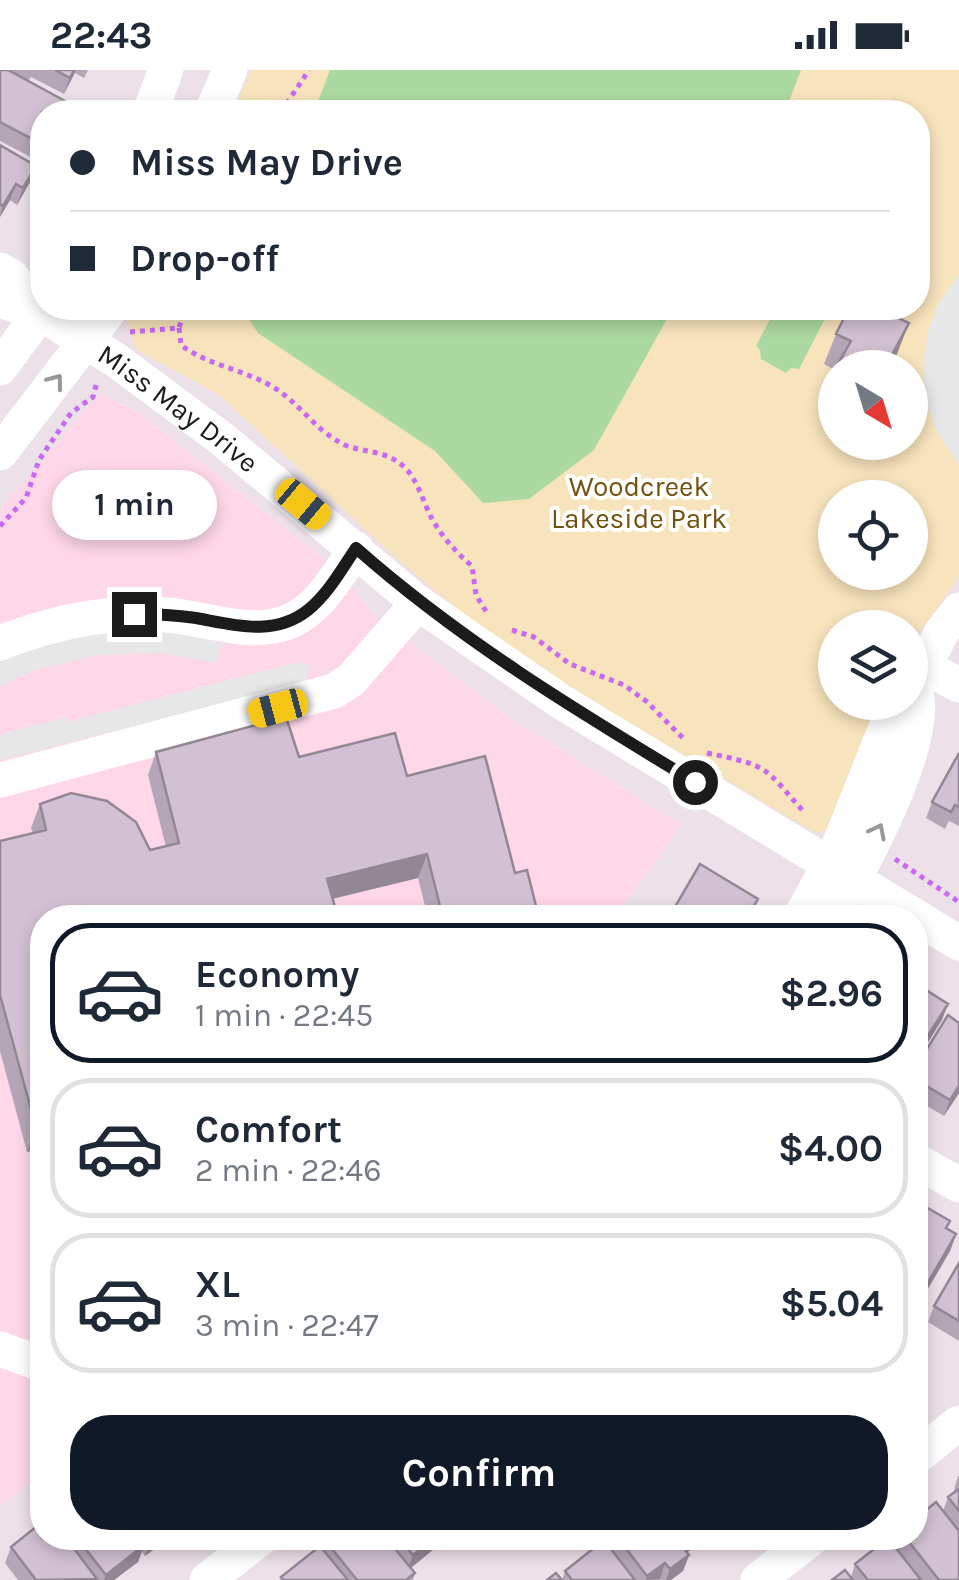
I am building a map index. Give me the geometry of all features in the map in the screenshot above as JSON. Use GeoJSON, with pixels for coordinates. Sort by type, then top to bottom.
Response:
{"type":"FeatureCollection","features":[{"type":"Feature","properties":{"kind":"street"},"geometry":{"type":"LineString","coordinates":[[155,100],[166,70]]}},
{"type":"Feature","properties":{"kind":"street"},"geometry":{"type":"LineString","coordinates":[[217,100],[230,70]]}},
{"type":"Feature","properties":{"kind":"street"},"geometry":{"type":"LineString","coordinates":[[0,270],[30,297]]}},
{"type":"Feature","properties":{"kind":"street"},"geometry":{"type":"LineString","coordinates":[[0,300],[30,307]]}},
{"type":"Feature","properties":{"kind":"street"},"geometry":{"type":"LineString","coordinates":[[0,368],[35,320]]}},
{"type":"Feature","properties":{"kind":"street","name":"Miss May Drive"},"geometry":{"type":"LineString","coordinates":[[56,320],[222,438],[418,603],[560,700],[896,905]]}},
{"type":"Feature","properties":{"kind":"street"},"geometry":{"type":"LineString","coordinates":[[0,454],[86,341],[121,320]]}},
{"type":"Feature","properties":{"kind":"street"},"geometry":{"type":"LineString","coordinates":[[0,643],[33,630],[102,616],[166,615],[261,628],[283,624],[306,612],[322,597],[356,548]]}},
{"type":"Feature","properties":{"kind":"street"},"geometry":{"type":"LineString","coordinates":[[0,780],[334,692],[352,680],[418,603]]}},
{"type":"Feature","properties":{"kind":"street"},"geometry":{"type":"LineString","coordinates":[[928,659],[959,610]]}},
{"type":"Feature","properties":{"kind":"street"},"geometry":{"type":"LineString","coordinates":[[928,687],[959,686]]}},
{"type":"Feature","properties":{"kind":"street"},"geometry":{"type":"LineString","coordinates":[[835,905],[841,872],[891,720]]}},
{"type":"Feature","properties":{"kind":"street"},"geometry":{"type":"LineString","coordinates":[[812,905],[875,837],[913,741],[917,720]]}},
{"type":"Feature","properties":{"kind":"street","name":"Miss May Drive"},"geometry":{"type":"LineString","coordinates":[[928,924],[959,943]]}},
{"type":"Feature","properties":{"kind":"street"},"geometry":{"type":"LineString","coordinates":[[928,1168],[959,1186]]}},
{"type":"Feature","properties":{"kind":"street"},"geometry":{"type":"LineString","coordinates":[[0,1349],[30,1360]]}},
{"type":"Feature","properties":{"kind":"street"},"geometry":{"type":"LineString","coordinates":[[928,1448],[959,1423]]}},
{"type":"Feature","properties":{"kind":"street"},"geometry":{"type":"LineString","coordinates":[[207,1580],[246,1550]]}},
{"type":"Feature","properties":{"kind":"street"},"geometry":{"type":"LineString","coordinates":[[758,1580],[797,1550]]}},
{"type":"Feature","properties":{"kind":"path"},"geometry":{"type":"LineString","coordinates":[[289,100],[310,70]]}},
{"type":"Feature","properties":{"kind":"path"},"geometry":{"type":"LineString","coordinates":[[121,320],[178,328]]}},
{"type":"Feature","properties":{"kind":"path"},"geometry":{"type":"LineString","coordinates":[[181,320],[181,345],[195,355],[271,386],[329,436],[348,446],[385,453],[406,468],[440,532],[472,566],[476,595],[488,615],[498,622]]}},
{"type":"Feature","properties":{"kind":"path"},"geometry":{"type":"LineString","coordinates":[[0,526],[26,498],[40,460],[71,414],[93,397],[96,385]]}},
{"type":"Feature","properties":{"kind":"path"},"geometry":{"type":"LineString","coordinates":[[507,628],[534,637],[570,664],[624,685],[687,742]]}},
{"type":"Feature","properties":{"kind":"path"},"geometry":{"type":"LineString","coordinates":[[701,752],[768,770],[810,817]]}},
{"type":"Feature","properties":{"kind":"path"},"geometry":{"type":"LineString","coordinates":[[875,837],[893,848],[892,856],[908,869],[959,902]]}},
{"type":"Feature","properties":{"kind":"shaded area"},"geometry":{"type":"Polygon","coordinates":[[[330,70],[801,70],[790,100],[319,100],[330,70]]]}},
{"type":"Feature","properties":{"kind":"shaded area"},"geometry":{"type":"Polygon","coordinates":[[[959,275],[959,465],[937,432],[928,409],[928,350],[925,350],[938,304],[959,275]]]}},
{"type":"Feature","properties":{"kind":"shaded area"},"geometry":{"type":"Polygon","coordinates":[[[250,320],[666,320],[594,450],[529,499],[483,503],[435,451],[258,333],[250,320]]]}},
{"type":"Feature","properties":{"kind":"shaded area"},"geometry":{"type":"Polygon","coordinates":[[[770,320],[824,320],[799,369],[791,368],[786,373],[761,359],[756,346],[770,320]]]}},
{"type":"Feature","properties":{"kind":"shaded area"},"geometry":{"type":"Polygon","coordinates":[[[100,394],[138,412],[333,566],[375,615],[515,721],[682,825],[624,905],[30,905],[30,1482],[0,1506],[0,509],[100,394]]]}},
{"type":"Feature","properties":{"kind":"shaded area"},"geometry":{"type":"Polygon","coordinates":[[[120,630],[167,631],[226,644],[220,649],[217,663],[159,653],[99,655],[35,670],[0,686],[0,660],[72,636],[120,630]]]}},
{"type":"Feature","properties":{"kind":"shaded area"},"geometry":{"type":"Polygon","coordinates":[[[299,662],[310,666],[305,683],[0,760],[0,738],[4,733],[68,717],[67,722],[299,662]]]}},
{"type":"Feature","properties":{"kind":"green space","name":"Woodcreek Lakeside Park"},"geometry":{"type":"Polygon","coordinates":[[[252,70],[959,70],[959,577],[928,620],[928,610],[818,610],[818,720],[877,720],[838,827],[816,833],[510,653],[396,558],[218,394],[138,351],[128,320],[930,320],[930,100],[238,100],[252,70]]]}},
{"type":"Feature","properties":{"kind":"building"},"geometry":{"type":"Polygon","coordinates":[[[0,70],[8,70],[63,100],[30,100],[30,138],[0,122],[0,70]]]}},
{"type":"Feature","properties":{"kind":"building"},"geometry":{"type":"Polygon","coordinates":[[[55,70],[74,70],[70,78],[55,70]]]}},
{"type":"Feature","properties":{"kind":"building"},"geometry":{"type":"Polygon","coordinates":[[[0,145],[30,162],[30,176],[23,188],[16,184],[3,206],[0,145]]]}},
{"type":"Feature","properties":{"kind":"building"},"geometry":{"type":"Polygon","coordinates":[[[843,320],[909,323],[894,350],[846,350],[851,341],[836,334],[843,320]]]}},
{"type":"Feature","properties":{"kind":"building"},"geometry":{"type":"Polygon","coordinates":[[[286,717],[299,757],[395,733],[407,776],[485,756],[515,873],[527,870],[536,905],[440,905],[427,854],[327,879],[334,905],[30,905],[30,1106],[0,995],[0,841],[46,830],[40,804],[71,793],[107,801],[136,822],[150,850],[179,843],[156,752],[286,717]]]}},
{"type":"Feature","properties":{"kind":"building"},"geometry":{"type":"Polygon","coordinates":[[[959,753],[959,807],[955,805],[951,812],[932,802],[959,753]]]}},
{"type":"Feature","properties":{"kind":"building"},"geometry":{"type":"Polygon","coordinates":[[[700,864],[758,899],[755,905],[676,905],[700,864]]]}},
{"type":"Feature","properties":{"kind":"building"},"geometry":{"type":"Polygon","coordinates":[[[928,991],[948,1004],[928,1036],[928,991]]]}},
{"type":"Feature","properties":{"kind":"building"},"geometry":{"type":"Polygon","coordinates":[[[948,1015],[959,1023],[959,1086],[950,1100],[928,1087],[928,1047],[948,1015]]]}},
{"type":"Feature","properties":{"kind":"building"},"geometry":{"type":"Polygon","coordinates":[[[928,1208],[950,1221],[946,1228],[956,1234],[928,1283],[928,1208]]]}},
{"type":"Feature","properties":{"kind":"building"},"geometry":{"type":"Polygon","coordinates":[[[959,1263],[959,1321],[934,1306],[959,1263]]]}},
{"type":"Feature","properties":{"kind":"building"},"geometry":{"type":"Polygon","coordinates":[[[959,1489],[959,1511],[948,1497],[959,1489]]]}},
{"type":"Feature","properties":{"kind":"building"},"geometry":{"type":"Polygon","coordinates":[[[936,1502],[959,1531],[959,1580],[939,1580],[915,1550],[928,1550],[928,1508],[936,1502]]]}},
{"type":"Feature","properties":{"kind":"building"},"geometry":{"type":"Polygon","coordinates":[[[30,1532],[30,1550],[75,1550],[97,1579],[36,1580],[11,1547],[30,1532]]]}},
{"type":"Feature","properties":{"kind":"building"},"geometry":{"type":"Polygon","coordinates":[[[86,1550],[138,1550],[106,1575],[86,1550]]]}},
{"type":"Feature","properties":{"kind":"building"},"geometry":{"type":"Polygon","coordinates":[[[315,1550],[323,1550],[348,1580],[284,1580],[281,1577],[315,1550]]]}},
{"type":"Feature","properties":{"kind":"building"},"geometry":{"type":"Polygon","coordinates":[[[333,1550],[396,1550],[415,1573],[406,1580],[357,1580],[333,1550]]]}},
{"type":"Feature","properties":{"kind":"building"},"geometry":{"type":"Polygon","coordinates":[[[591,1550],[612,1550],[635,1580],[572,1580],[565,1571],[591,1550]]]}},
{"type":"Feature","properties":{"kind":"building"},"geometry":{"type":"Polygon","coordinates":[[[627,1550],[685,1550],[689,1555],[670,1569],[665,1563],[647,1576],[627,1550]]]}},
{"type":"Feature","properties":{"kind":"building"},"geometry":{"type":"Polygon","coordinates":[[[873,1550],[897,1550],[921,1580],[868,1580],[855,1564],[873,1550]]]}},
{"type":"Feature","properties":{"kind":"building"},"geometry":{"type":"Polygon","coordinates":[[[845,1570],[853,1580],[832,1580],[845,1570]]]}},
{"type":"Feature","properties":{"kind":"route"},"geometry":{"type":"LineString","coordinates":[[134,614],[197,618],[228,626],[261,628],[283,624],[306,612],[322,597],[356,548],[418,603],[560,700],[695,782]]}}]}
